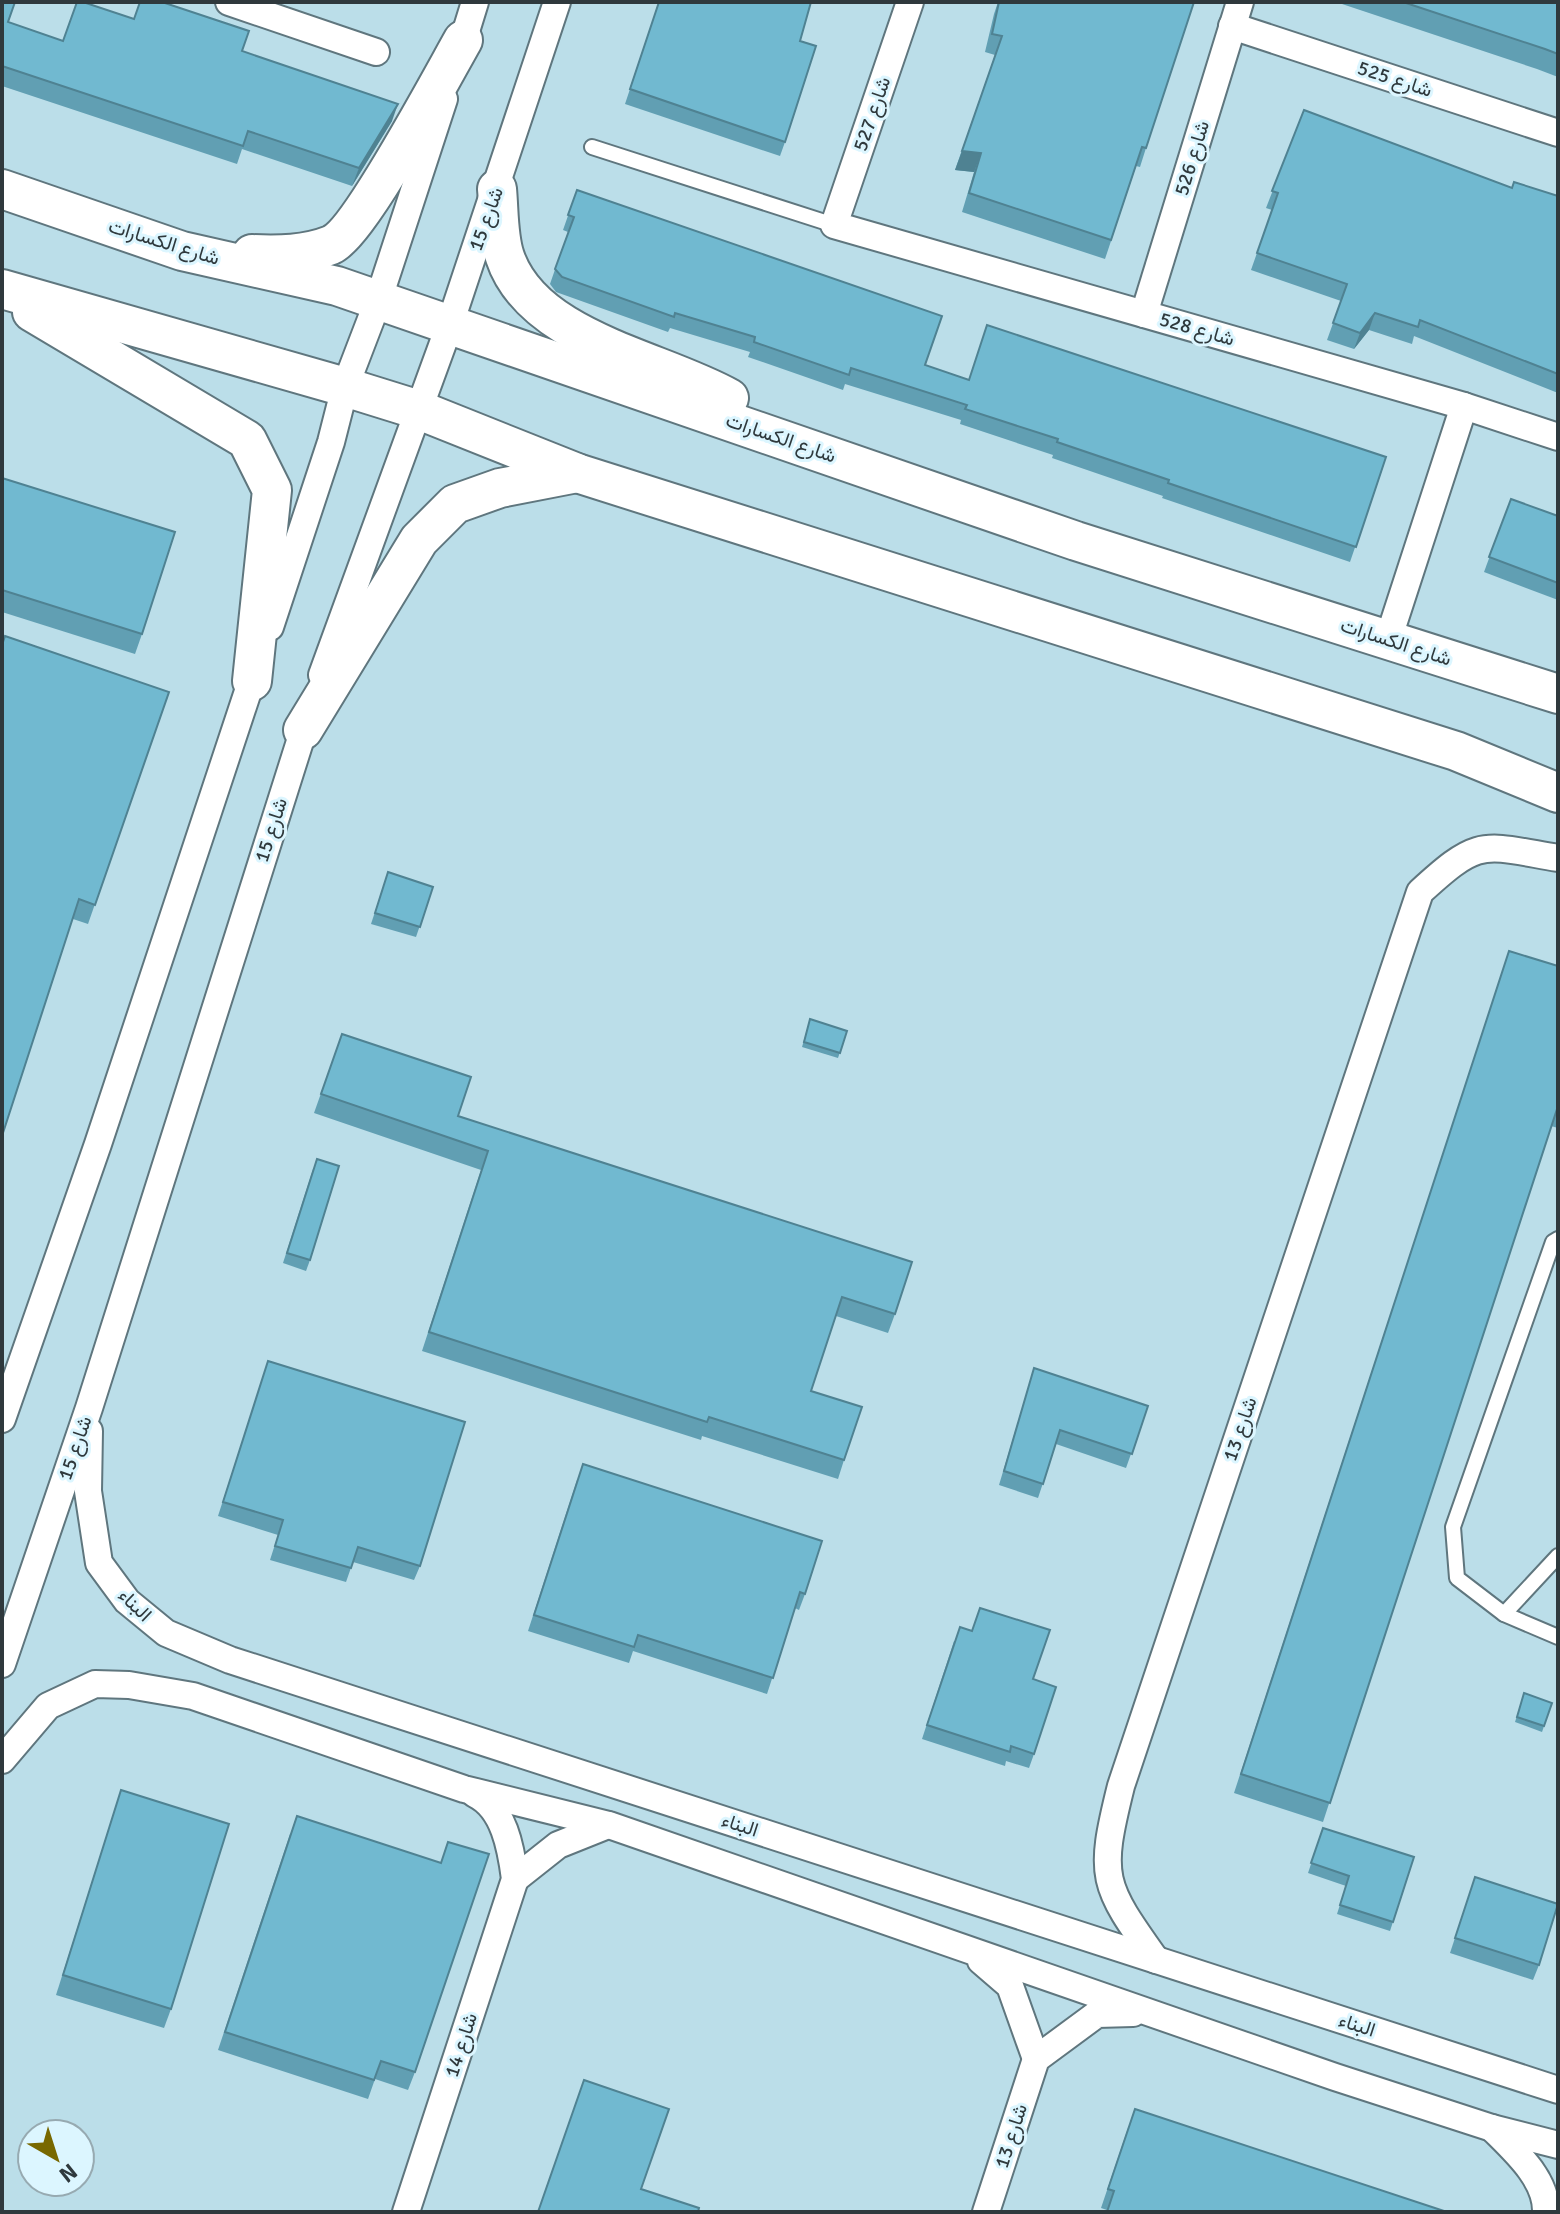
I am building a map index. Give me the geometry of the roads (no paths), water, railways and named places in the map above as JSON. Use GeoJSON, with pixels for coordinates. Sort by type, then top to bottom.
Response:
{"type":"FeatureCollection","features":[{"type":"Feature","properties":{"kind":"street"},"geometry":{"type":"LineString","coordinates":[[2,1419],[252,681],[331,442],[345,387],[378,301],[475,2]]}},
{"type":"Feature","properties":{"kind":"street","name":"شارع 15"},"geometry":{"type":"LineString","coordinates":[[2,1664],[89,1408],[303,730],[450,324],[557,2]]}},
{"type":"Feature","properties":{"kind":"street","name":"شارع 527"},"geometry":{"type":"LineString","coordinates":[[834,225],[910,2]]}},
{"type":"Feature","properties":{"kind":"street"},"geometry":{"type":"LineString","coordinates":[[233,3],[376,52]]}},
{"type":"Feature","properties":{"kind":"street","name":"شارع 525"},"geometry":{"type":"LineString","coordinates":[[1236,14],[1558,133]]}},
{"type":"Feature","properties":{"kind":"street","name":"شارع 526"},"geometry":{"type":"LineString","coordinates":[[1144,314],[1236,14]]}},
{"type":"Feature","properties":{"kind":"street"},"geometry":{"type":"LineString","coordinates":[[182,251],[285,256],[333,244],[362,212],[463,40]]}},
{"type":"Feature","properties":{"kind":"street","name":"شارع الكسارات"},"geometry":{"type":"LineString","coordinates":[[2,189],[182,251],[337,286],[1076,541],[1558,694]]}},
{"type":"Feature","properties":{"kind":"street"},"geometry":{"type":"LineString","coordinates":[[497,189],[505,257],[531,298],[571,331],[710,387],[833,456]]}},
{"type":"Feature","properties":{"kind":"street","name":"شارع 528"},"geometry":{"type":"LineString","coordinates":[[834,225],[1464,406],[1558,437]]}},
{"type":"Feature","properties":{"kind":"street"},"geometry":{"type":"LineString","coordinates":[[2,292],[419,410],[577,473],[1456,751],[1558,793]]}},
{"type":"Feature","properties":{"kind":"street"},"geometry":{"type":"LineString","coordinates":[[2,292],[247,440],[272,490],[252,681]]}},
{"type":"Feature","properties":{"kind":"street"},"geometry":{"type":"LineString","coordinates":[[1388,640],[1464,406]]}},
{"type":"Feature","properties":{"kind":"street"},"geometry":{"type":"LineString","coordinates":[[303,730],[419,540],[455,504],[500,488],[577,473]]}},
{"type":"Feature","properties":{"kind":"street","name":"شارع 13"},"geometry":{"type":"LineString","coordinates":[[1156,1960],[1116,1904],[1108,1877],[1106,1845],[1121,1786],[1420,892],[1459,856],[1488,846],[1558,858]]}},
{"type":"Feature","properties":{"kind":"street","name":"البناء"},"geometry":{"type":"LineString","coordinates":[[89,1408],[88,1491],[99,1563],[127,1601],[166,1633],[230,1660],[1558,2090]]}},
{"type":"Feature","properties":{"kind":"street"},"geometry":{"type":"LineString","coordinates":[[2,1760],[48,1706],[95,1684],[129,1685],[193,1696],[464,1789],[609,1825],[972,1953],[1492,2128],[1558,2145]]}},
{"type":"Feature","properties":{"kind":"street"},"geometry":{"type":"LineString","coordinates":[[464,1789],[488,1800],[511,1851],[515,1879]]}},
{"type":"Feature","properties":{"kind":"street"},"geometry":{"type":"LineString","coordinates":[[515,1879],[558,1845],[609,1825]]}},
{"type":"Feature","properties":{"kind":"street","name":"شارع 14"},"geometry":{"type":"LineString","coordinates":[[406,2212],[515,1879]]}},
{"type":"Feature","properties":{"kind":"street"},"geometry":{"type":"LineString","coordinates":[[972,1953],[1010,1986],[1036,2059],[1097,2014],[1156,2014]]}},
{"type":"Feature","properties":{"kind":"street","name":"شارع 13"},"geometry":{"type":"LineString","coordinates":[[986,2212],[1036,2059]]}},
{"type":"Feature","properties":{"kind":"street"},"geometry":{"type":"LineString","coordinates":[[1508,2075],[1558,2070]]}},
{"type":"Feature","properties":{"kind":"street"},"geometry":{"type":"LineString","coordinates":[[1492,2128],[1534,2175],[1547,2200],[1546,2212]]}},
{"type":"Feature","properties":{"kind":"lane"},"geometry":{"type":"LineString","coordinates":[[592,147],[834,225]]}},
{"type":"Feature","properties":{"kind":"lane"},"geometry":{"type":"LineString","coordinates":[[1558,1239],[1553,1242],[1453,1527],[1457,1578],[1504,1614],[1558,1637]]}},
{"type":"Feature","properties":{"kind":"lane"},"geometry":{"type":"LineString","coordinates":[[1504,1614],[1558,1556]]}}]}
